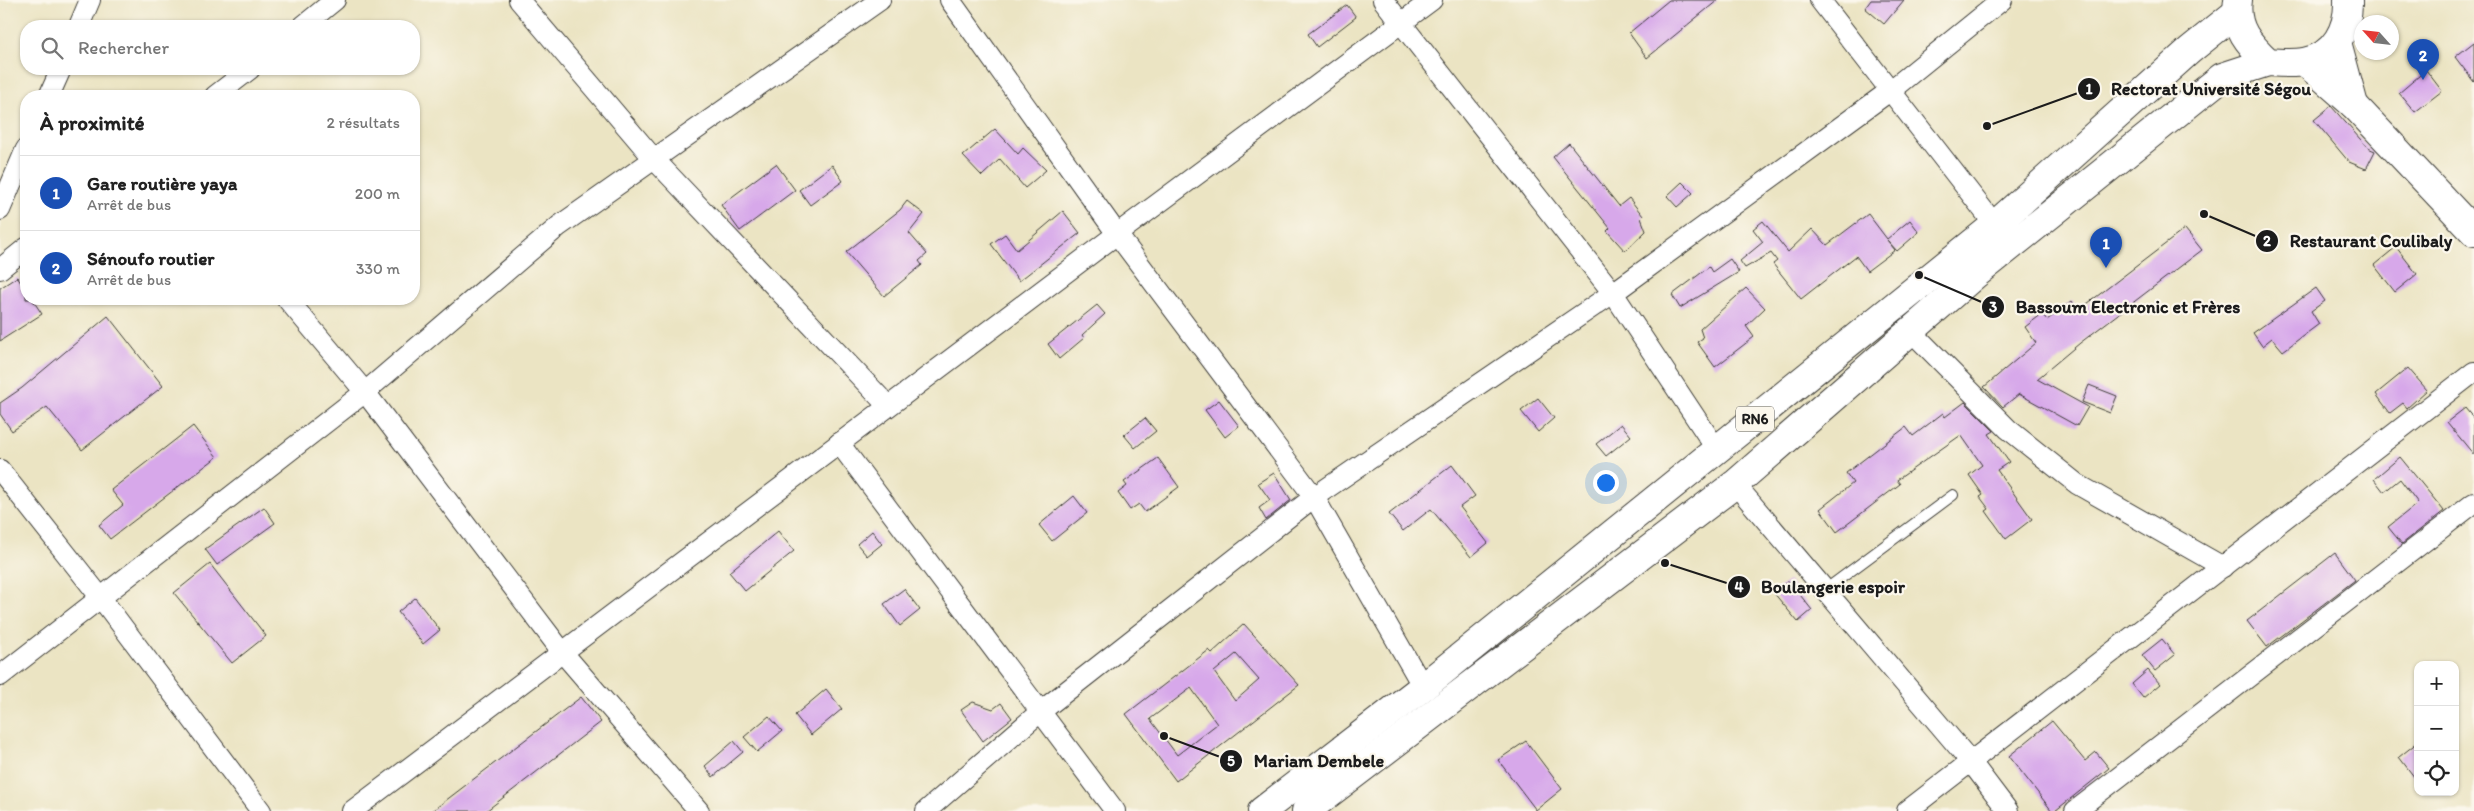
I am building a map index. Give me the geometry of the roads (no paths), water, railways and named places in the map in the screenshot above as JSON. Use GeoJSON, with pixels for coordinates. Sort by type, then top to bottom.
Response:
{"type":"FeatureCollection","features":[{"type":"Feature","properties":{"kind":"main road"},"geometry":{"type":"LineString","coordinates":[[2237,6],[2240,29],[2250,44],[2268,62],[2305,62],[2323,54],[2337,42],[2353,5]]}},
{"type":"Feature","properties":{"kind":"main road","name":"RN6"},"geometry":{"type":"LineString","coordinates":[[1262,811],[1423,687],[1995,225],[2237,6]]}},
{"type":"Feature","properties":{"kind":"main road"},"geometry":{"type":"LineString","coordinates":[[2337,42],[2354,105]]}},
{"type":"Feature","properties":{"kind":"main road","name":"RN6"},"geometry":{"type":"LineString","coordinates":[[1306,811],[1735,484],[1976,274],[2222,77],[2268,62]]}},
{"type":"Feature","properties":{"kind":"main road"},"geometry":{"type":"LineString","coordinates":[[2305,62],[2354,105],[2474,232]]}},
{"type":"Feature","properties":{"kind":"street"},"geometry":{"type":"LineString","coordinates":[[82,20],[90,0]]}},
{"type":"Feature","properties":{"kind":"street"},"geometry":{"type":"LineString","coordinates":[[311,20],[336,0]]}},
{"type":"Feature","properties":{"kind":"street"},"geometry":{"type":"LineString","coordinates":[[519,0],[654,160],[888,406]]}},
{"type":"Feature","properties":{"kind":"street"},"geometry":{"type":"LineString","coordinates":[[0,676],[365,392],[559,226],[880,0]]}},
{"type":"Feature","properties":{"kind":"street"},"geometry":{"type":"LineString","coordinates":[[950,0],[1117,234],[1314,496],[1423,687]]}},
{"type":"Feature","properties":{"kind":"street"},"geometry":{"type":"LineString","coordinates":[[1383,0],[1613,293],[1717,450]]}},
{"type":"Feature","properties":{"kind":"street"},"geometry":{"type":"LineString","coordinates":[[352,811],[1117,234],[1432,0]]}},
{"type":"Feature","properties":{"kind":"street"},"geometry":{"type":"LineString","coordinates":[[1820,0],[1995,225]]}},
{"type":"Feature","properties":{"kind":"street"},"geometry":{"type":"LineString","coordinates":[[926,811],[1040,712],[1314,496],[1613,293],[1891,90],[2002,0]]}},
{"type":"Feature","properties":{"kind":"street"},"geometry":{"type":"LineString","coordinates":[[52,90],[58,75]]}},
{"type":"Feature","properties":{"kind":"street"},"geometry":{"type":"LineString","coordinates":[[223,90],[242,75]]}},
{"type":"Feature","properties":{"kind":"street"},"geometry":{"type":"LineString","coordinates":[[0,210],[20,163]]}},
{"type":"Feature","properties":{"kind":"street"},"geometry":{"type":"LineString","coordinates":[[0,269],[20,253]]}},
{"type":"Feature","properties":{"kind":"street"},"geometry":{"type":"LineString","coordinates":[[292,305],[365,392],[563,653],[699,811]]}},
{"type":"Feature","properties":{"kind":"street"},"geometry":{"type":"LineString","coordinates":[[1911,331],[2008,429],[2077,484],[2223,567]]}},
{"type":"Feature","properties":{"kind":"street"},"geometry":{"type":"LineString","coordinates":[[1907,811],[2474,372]]}},
{"type":"Feature","properties":{"kind":"street"},"geometry":{"type":"LineString","coordinates":[[839,443],[1114,811]]}},
{"type":"Feature","properties":{"kind":"street"},"geometry":{"type":"LineString","coordinates":[[0,470],[101,598],[261,811]]}},
{"type":"Feature","properties":{"kind":"street"},"geometry":{"type":"LineString","coordinates":[[1735,484],[1971,762],[2008,811]]}},
{"type":"Feature","properties":{"kind":"street"},"geometry":{"type":"LineString","coordinates":[[2075,811],[2474,504]]}},
{"type":"Feature","properties":{"kind":"lane"},"geometry":{"type":"LineString","coordinates":[[1825,590],[1953,495]]}},
{"type":"Feature","properties":{"kind":"place","name":"Sénoufo routier"},"geometry":{"type":"Point","coordinates":[2423,80]}},
{"type":"Feature","properties":{"kind":"place","name":"Rectorat Université Ségou"},"geometry":{"type":"Point","coordinates":[1987,126]}},
{"type":"Feature","properties":{"kind":"place","name":"Restaurant Coulibaly"},"geometry":{"type":"Point","coordinates":[2204,214]}},
{"type":"Feature","properties":{"kind":"place","name":"Gare routière yaya"},"geometry":{"type":"Point","coordinates":[2106,268]}},
{"type":"Feature","properties":{"kind":"place","name":"Bassoum Electronic et Frères"},"geometry":{"type":"Point","coordinates":[1919,275]}},
{"type":"Feature","properties":{"kind":"place","name":"Boulangerie espoir"},"geometry":{"type":"Point","coordinates":[1665,563]}},
{"type":"Feature","properties":{"kind":"place","name":"Mariam Dembele"},"geometry":{"type":"Point","coordinates":[1164,736]}}]}
